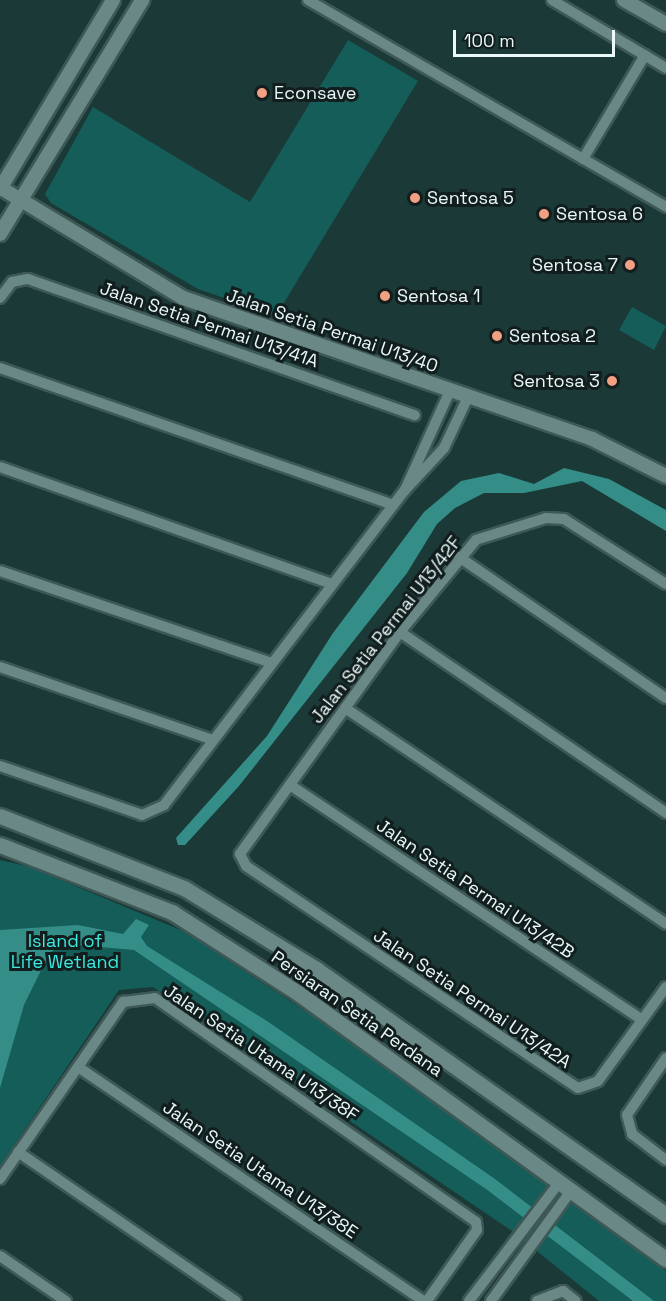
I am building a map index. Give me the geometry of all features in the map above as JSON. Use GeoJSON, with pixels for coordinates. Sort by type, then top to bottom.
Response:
{"type":"FeatureCollection","features":[{"type":"Feature","properties":{"kind":"main road","name":"Persiaran Setia Perdana"},"geometry":{"type":"LineString","coordinates":[[0,816],[184,888],[316,969],[666,1215]]}},
{"type":"Feature","properties":{"kind":"main road","name":"Persiaran Setia Perdana"},"geometry":{"type":"LineString","coordinates":[[0,845],[172,912],[298,993],[666,1259]]}},
{"type":"Feature","properties":{"kind":"street"},"geometry":{"type":"LineString","coordinates":[[0,189],[113,0]]}},
{"type":"Feature","properties":{"kind":"street"},"geometry":{"type":"LineString","coordinates":[[0,234],[142,0]]}},
{"type":"Feature","properties":{"kind":"street"},"geometry":{"type":"LineString","coordinates":[[308,0],[666,207]]}},
{"type":"Feature","properties":{"kind":"street"},"geometry":{"type":"LineString","coordinates":[[552,0],[666,68]]}},
{"type":"Feature","properties":{"kind":"street"},"geometry":{"type":"LineString","coordinates":[[624,0],[666,24]]}},
{"type":"Feature","properties":{"kind":"street"},"geometry":{"type":"LineString","coordinates":[[583,159],[645,55]]}},
{"type":"Feature","properties":{"kind":"street","name":"Jalan Setia Permai U13/40"},"geometry":{"type":"LineString","coordinates":[[0,189],[183,298],[592,439],[666,476]]}},
{"type":"Feature","properties":{"kind":"street","name":"Jalan Setia Permai U13/41A"},"geometry":{"type":"LineString","coordinates":[[0,298],[12,282],[28,279],[415,415]]}},
{"type":"Feature","properties":{"kind":"street"},"geometry":{"type":"LineString","coordinates":[[0,368],[393,505]]}},
{"type":"Feature","properties":{"kind":"street"},"geometry":{"type":"LineString","coordinates":[[405,490],[450,391]]}},
{"type":"Feature","properties":{"kind":"street"},"geometry":{"type":"LineString","coordinates":[[0,766],[142,814],[154,812],[173,797],[213,740],[393,505],[444,448],[468,397]]}},
{"type":"Feature","properties":{"kind":"street"},"geometry":{"type":"LineString","coordinates":[[0,467],[332,584]]}},
{"type":"Feature","properties":{"kind":"street","name":"Jalan Setia Permai U13/42F"},"geometry":{"type":"LineString","coordinates":[[240,854],[400,632],[459,557],[488,533],[564,519],[666,584]]}},
{"type":"Feature","properties":{"kind":"street"},"geometry":{"type":"LineString","coordinates":[[459,557],[666,698]]}},
{"type":"Feature","properties":{"kind":"street"},"geometry":{"type":"LineString","coordinates":[[0,571],[272,663]]}},
{"type":"Feature","properties":{"kind":"street"},"geometry":{"type":"LineString","coordinates":[[400,632],[666,813]]}},
{"type":"Feature","properties":{"kind":"street"},"geometry":{"type":"LineString","coordinates":[[0,667],[213,740]]}},
{"type":"Feature","properties":{"kind":"street"},"geometry":{"type":"LineString","coordinates":[[345,708],[666,924]]}},
{"type":"Feature","properties":{"kind":"street","name":"Jalan Setia Permai U13/42B"},"geometry":{"type":"LineString","coordinates":[[290,785],[642,1020]]}},
{"type":"Feature","properties":{"kind":"street","name":"Jalan Setia Permai U13/42A"},"geometry":{"type":"LineString","coordinates":[[240,854],[246,866],[571,1086],[585,1088],[598,1081],[666,987]]}},
{"type":"Feature","properties":{"kind":"street","name":"Jalan Setia Utama U13/38F"},"geometry":{"type":"LineString","coordinates":[[0,1179],[123,1002],[155,998],[476,1222],[477,1230],[425,1301]]}},
{"type":"Feature","properties":{"kind":"street"},"geometry":{"type":"LineString","coordinates":[[666,1058],[627,1114],[632,1134],[666,1160]]}},
{"type":"Feature","properties":{"kind":"street","name":"Jalan Setia Utama U13/38E"},"geometry":{"type":"LineString","coordinates":[[78,1067],[425,1301]]}},
{"type":"Feature","properties":{"kind":"street"},"geometry":{"type":"LineString","coordinates":[[18,1152],[236,1301]]}},
{"type":"Feature","properties":{"kind":"street"},"geometry":{"type":"LineString","coordinates":[[469,1301],[539,1208],[565,1187]]}},
{"type":"Feature","properties":{"kind":"street"},"geometry":{"type":"LineString","coordinates":[[490,1301],[554,1216],[565,1187]]}},
{"type":"Feature","properties":{"kind":"street"},"geometry":{"type":"LineString","coordinates":[[0,1256],[66,1301]]}},
{"type":"Feature","properties":{"kind":"street"},"geometry":{"type":"LineString","coordinates":[[537,1301],[563,1291],[576,1301]]}},
{"type":"Feature","properties":{"kind":"green space"},"geometry":{"type":"Polygon","coordinates":[[[348,40],[418,81],[276,316],[198,289],[51,203],[45,194],[93,107],[250,202],[348,40]]]}},
{"type":"Feature","properties":{"kind":"green space"},"geometry":{"type":"Polygon","coordinates":[[[632,307],[666,326],[654,350],[619,330],[632,307]]]}},
{"type":"Feature","properties":{"kind":"green space","name":"Island of Life Wetland"},"geometry":{"type":"Polygon","coordinates":[[[0,860],[30,867],[185,932],[322,1022],[666,1271],[666,1301],[599,1301],[512,1231],[153,987],[119,990],[0,1166],[0,860]]]}},
{"type":"Feature","properties":{"kind":"shaded area"},"geometry":{"type":"Polygon","coordinates":[[[564,468],[609,479],[666,510],[666,531],[582,481],[524,493],[484,493],[455,508],[437,524],[407,573],[239,786],[185,845],[178,845],[176,838],[267,736],[333,633],[424,512],[461,481],[499,473],[534,484],[564,468]]]}},
{"type":"Feature","properties":{"kind":"shaded area"},"geometry":{"type":"Polygon","coordinates":[[[136,919],[149,925],[141,937],[147,946],[267,1021],[495,1179],[654,1301],[633,1301],[486,1189],[134,950],[78,945],[57,947],[49,954],[24,1005],[0,1088],[0,930],[78,925],[123,934],[136,919]]]}},
{"type":"Feature","properties":{"kind":"place","name":"Econsave"},"geometry":{"type":"Point","coordinates":[262,93]}},
{"type":"Feature","properties":{"kind":"place","name":"Sentosa 5"},"geometry":{"type":"Point","coordinates":[415,198]}},
{"type":"Feature","properties":{"kind":"place","name":"Sentosa 6"},"geometry":{"type":"Point","coordinates":[544,214]}},
{"type":"Feature","properties":{"kind":"place","name":"Sentosa 7"},"geometry":{"type":"Point","coordinates":[630,265]}},
{"type":"Feature","properties":{"kind":"place","name":"Sentosa 1"},"geometry":{"type":"Point","coordinates":[385,296]}},
{"type":"Feature","properties":{"kind":"place","name":"Sentosa 2"},"geometry":{"type":"Point","coordinates":[497,336]}},
{"type":"Feature","properties":{"kind":"place","name":"Sentosa 3"},"geometry":{"type":"Point","coordinates":[612,381]}}]}
